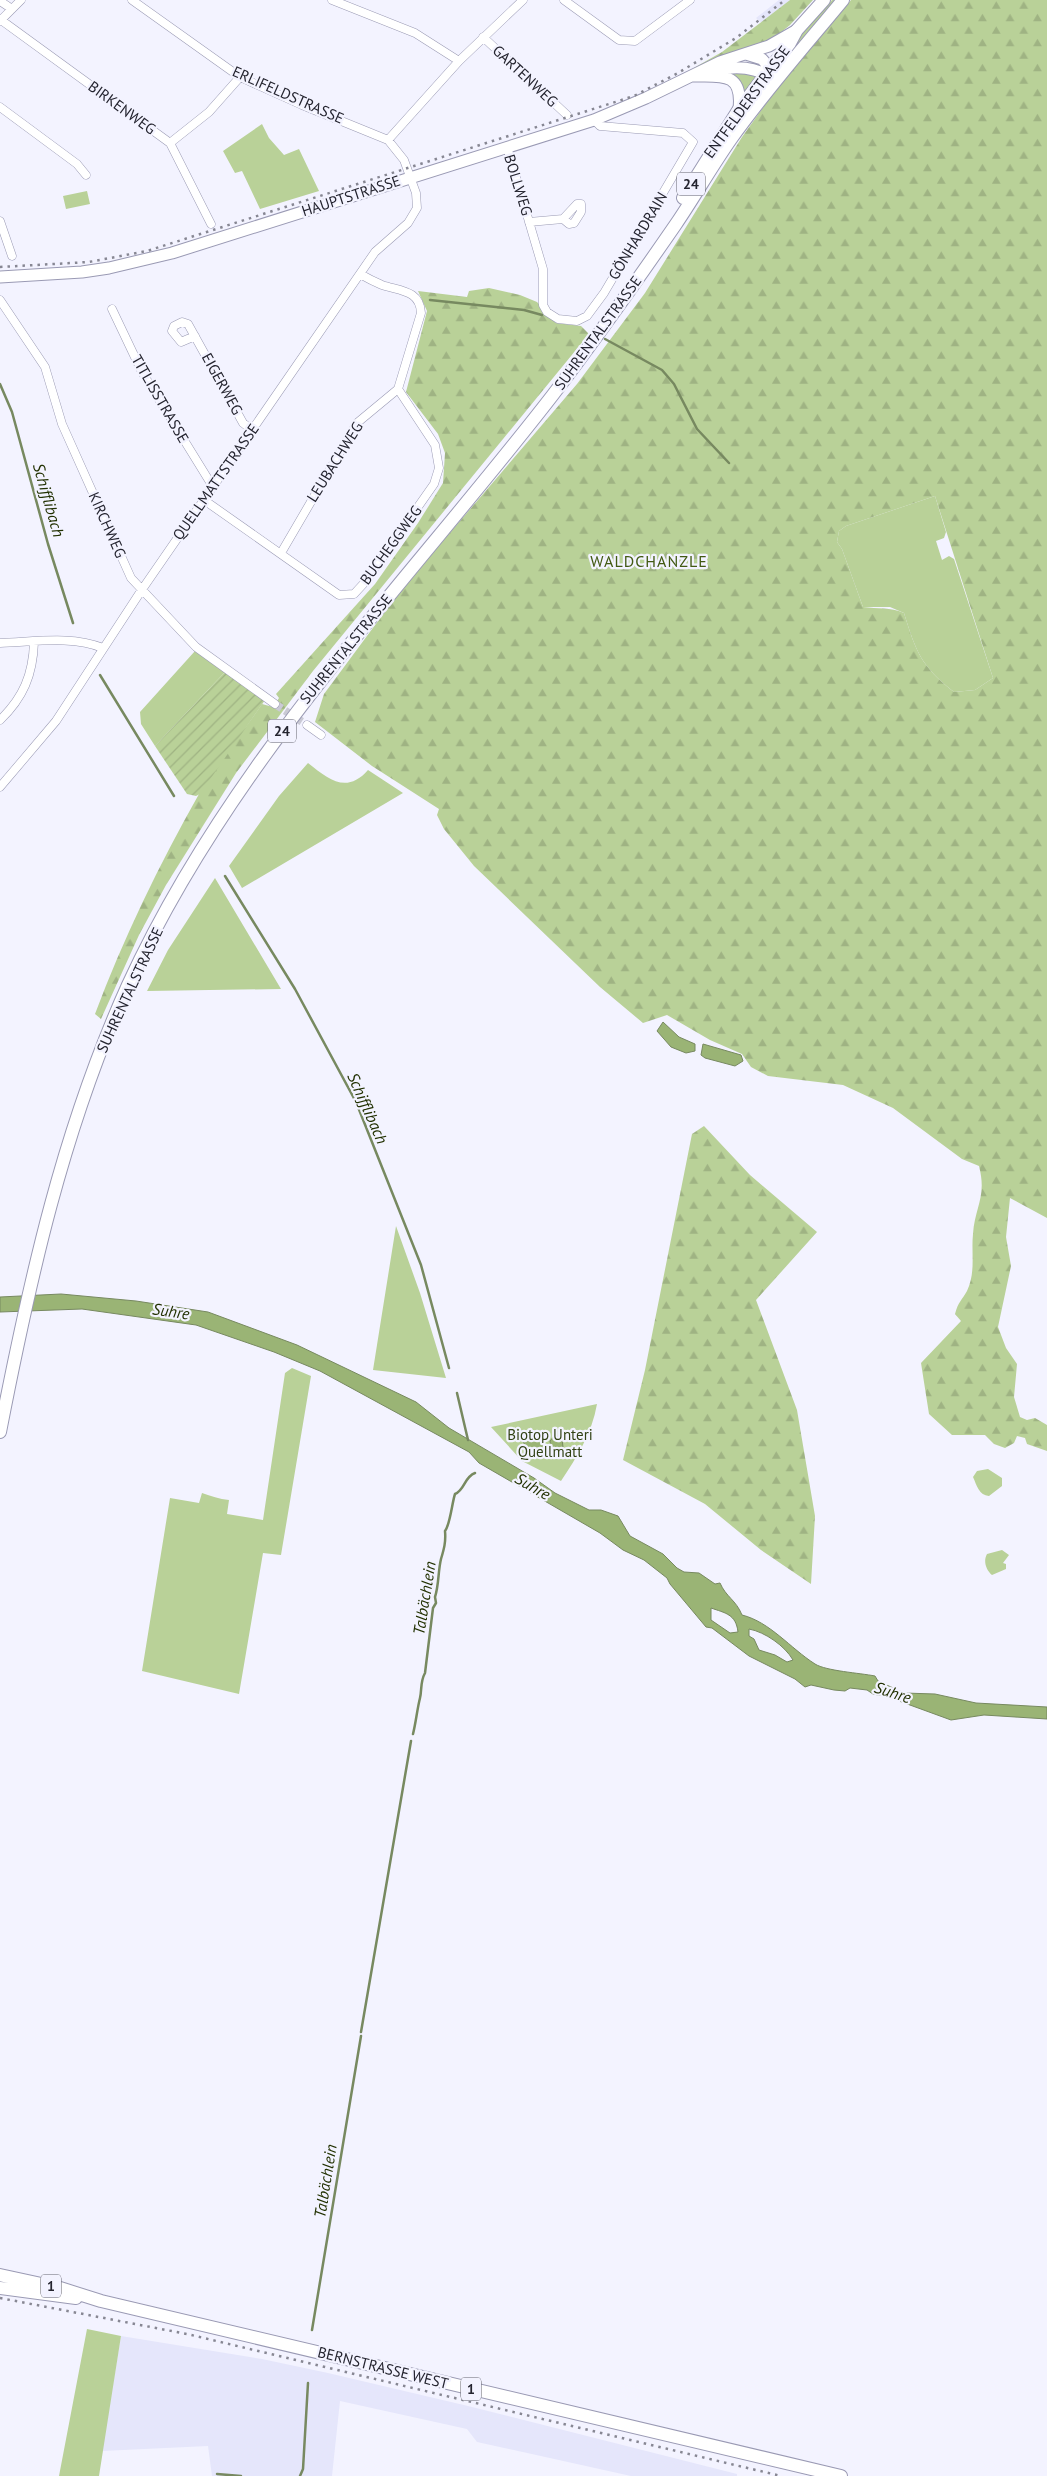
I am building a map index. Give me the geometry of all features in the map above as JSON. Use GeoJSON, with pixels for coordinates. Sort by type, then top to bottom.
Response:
{"type":"FeatureCollection","features":[{"type":"Feature","properties":{"kind":"main road","name":"ENTFELDERSTRASSE"},"geometry":{"type":"LineString","coordinates":[[771,73],[797,30],[824,0]]}},
{"type":"Feature","properties":{"kind":"main road","name":"ENTFELDERSTRASSE"},"geometry":{"type":"LineString","coordinates":[[649,262],[675,211],[739,109],[842,0]]}},
{"type":"Feature","properties":{"kind":"main road"},"geometry":{"type":"LineString","coordinates":[[692,76],[720,62],[774,44],[797,30]]}},
{"type":"Feature","properties":{"kind":"main road"},"geometry":{"type":"LineString","coordinates":[[746,54],[762,59],[771,73]]}},
{"type":"Feature","properties":{"kind":"main road"},"geometry":{"type":"LineString","coordinates":[[692,76],[739,66],[771,73]]}},
{"type":"Feature","properties":{"kind":"main road","name":"SUHRENTALSTRASSE"},"geometry":{"type":"LineString","coordinates":[[0,1432],[19,1332],[67,1144],[104,1040],[130,981],[196,860],[238,793],[308,696],[552,396],[603,328],[729,141],[771,73]]}},
{"type":"Feature","properties":{"kind":"main road"},"geometry":{"type":"LineString","coordinates":[[692,76],[726,77],[736,84],[739,90],[739,109]]}},
{"type":"Feature","properties":{"kind":"main road","name":"HAUPTSTRASSE"},"geometry":{"type":"LineString","coordinates":[[0,277],[109,268],[237,233],[594,120],[692,76]]}},
{"type":"Feature","properties":{"kind":"main road","name":"BERNSTRASSE WEST"},"geometry":{"type":"LineString","coordinates":[[0,2274],[60,2288],[101,2301],[841,2476]]}},
{"type":"Feature","properties":{"kind":"main road","name":"BERNSTRASSE WEST"},"geometry":{"type":"LineString","coordinates":[[0,2288],[101,2301]]}},
{"type":"Feature","properties":{"kind":"street"},"geometry":{"type":"LineString","coordinates":[[0,21],[21,0]]}},
{"type":"Feature","properties":{"kind":"street","name":"ERLIFELDSTRASSE"},"geometry":{"type":"LineString","coordinates":[[132,0],[240,77],[388,140],[404,160],[410,177]]}},
{"type":"Feature","properties":{"kind":"street"},"geometry":{"type":"LineString","coordinates":[[332,0],[415,33],[459,61]]}},
{"type":"Feature","properties":{"kind":"street"},"geometry":{"type":"LineString","coordinates":[[388,140],[459,61],[524,0]]}},
{"type":"Feature","properties":{"kind":"street"},"geometry":{"type":"LineString","coordinates":[[564,0],[619,40],[634,41],[690,0]]}},
{"type":"Feature","properties":{"kind":"street"},"geometry":{"type":"LineString","coordinates":[[0,1],[12,9]]}},
{"type":"Feature","properties":{"kind":"street","name":"BIRKENWEG"},"geometry":{"type":"LineString","coordinates":[[0,21],[170,143],[211,224]]}},
{"type":"Feature","properties":{"kind":"street","name":"GARTENWEG"},"geometry":{"type":"LineString","coordinates":[[483,37],[567,115]]}},
{"type":"Feature","properties":{"kind":"street"},"geometry":{"type":"LineString","coordinates":[[170,143],[209,112],[240,77]]}},
{"type":"Feature","properties":{"kind":"street"},"geometry":{"type":"LineString","coordinates":[[0,107],[78,164],[86,175]]}},
{"type":"Feature","properties":{"kind":"street","name":"GÖNHARDRAIN"},"geometry":{"type":"LineString","coordinates":[[558,319],[577,321],[586,316],[596,305],[693,142],[682,133],[600,126],[594,120]]}},
{"type":"Feature","properties":{"kind":"street","name":"BOLLWEG"},"geometry":{"type":"LineString","coordinates":[[507,147],[544,269],[543,306],[547,312],[558,319]]}},
{"type":"Feature","properties":{"kind":"street","name":"QUELLMATTSTRASSE"},"geometry":{"type":"LineString","coordinates":[[0,787],[56,721],[141,591],[375,252],[413,216],[417,208],[418,198],[410,177]]}},
{"type":"Feature","properties":{"kind":"street","name":"BOLLWEG"},"geometry":{"type":"LineString","coordinates":[[529,222],[563,219]]}},
{"type":"Feature","properties":{"kind":"street"},"geometry":{"type":"LineString","coordinates":[[0,221],[12,256]]}},
{"type":"Feature","properties":{"kind":"street"},"geometry":{"type":"LineString","coordinates":[[360,274],[382,285],[411,293],[420,302],[421,313],[398,390]]}},
{"type":"Feature","properties":{"kind":"street","name":"KIRCHWEG"},"geometry":{"type":"LineString","coordinates":[[0,300],[45,368],[62,424],[131,578],[141,591],[196,647],[275,704]]}},
{"type":"Feature","properties":{"kind":"street","name":"TITLISSTRASSE"},"geometry":{"type":"LineString","coordinates":[[112,309],[142,372],[213,487]]}},
{"type":"Feature","properties":{"kind":"street","name":"EIGERWEG"},"geometry":{"type":"LineString","coordinates":[[194,336],[243,423],[252,430]]}},
{"type":"Feature","properties":{"kind":"street","name":"BUCHEGGWEG"},"geometry":{"type":"LineString","coordinates":[[204,500],[339,595],[354,594],[366,581],[434,484],[439,468],[435,445],[398,390]]}},
{"type":"Feature","properties":{"kind":"street","name":"LEUBACHWEG"},"geometry":{"type":"LineString","coordinates":[[281,553],[357,423],[398,390]]}},
{"type":"Feature","properties":{"kind":"street"},"geometry":{"type":"LineString","coordinates":[[0,720],[16,705],[28,682],[34,659],[34,642]]}},
{"type":"Feature","properties":{"kind":"street"},"geometry":{"type":"LineString","coordinates":[[0,643],[89,642],[103,648]]}},
{"type":"Feature","properties":{"kind":"street"},"geometry":{"type":"LineString","coordinates":[[307,724],[321,735]]}},
{"type":"Feature","properties":{"kind":"shaded area"},"geometry":{"type":"Polygon","coordinates":[[[779,0],[790,0],[762,23],[756,18],[779,0]]]}},
{"type":"Feature","properties":{"kind":"shaded area"},"geometry":{"type":"Polygon","coordinates":[[[121,2336],[262,2359],[328,2373],[468,2406],[737,2474],[737,2476],[631,2476],[477,2442],[467,2429],[340,2401],[332,2476],[212,2476],[208,2446],[102,2451],[121,2336]]]}},
{"type":"Feature","properties":{"kind":"green space"},"geometry":{"type":"Polygon","coordinates":[[[790,0],[813,0],[790,25],[774,38],[692,69],[722,52],[790,0]]]}},
{"type":"Feature","properties":{"kind":"green space"},"geometry":{"type":"Polygon","coordinates":[[[832,0],[837,0],[788,57],[774,66],[832,0]]]}},
{"type":"Feature","properties":{"kind":"green space"},"geometry":{"type":"Polygon","coordinates":[[[851,0],[1047,0],[1047,1218],[1010,1198],[1006,1237],[1011,1266],[998,1327],[1006,1348],[1017,1364],[1014,1397],[1020,1417],[1027,1420],[1035,1418],[1047,1425],[1047,1451],[1027,1444],[1025,1438],[1017,1436],[1014,1443],[1005,1448],[994,1444],[985,1435],[952,1435],[929,1414],[921,1363],[961,1321],[955,1314],[970,1284],[973,1262],[974,1224],[982,1186],[979,1166],[962,1159],[893,1108],[843,1085],[768,1076],[751,1067],[742,1054],[710,1040],[667,1015],[643,1023],[600,987],[474,866],[444,829],[437,815],[439,809],[372,766],[315,722],[324,694],[401,590],[577,384],[645,293],[742,137],[785,77],[851,0]],[[935,496],[846,526],[839,531],[837,542],[842,549],[863,607],[889,609],[904,613],[912,638],[921,657],[934,674],[954,692],[975,690],[993,678],[935,496]]]}},
{"type":"Feature","properties":{"kind":"green space"},"geometry":{"type":"Polygon","coordinates":[[[725,73],[755,74],[756,77],[745,94],[725,73]]]}},
{"type":"Feature","properties":{"kind":"green space"},"geometry":{"type":"Polygon","coordinates":[[[262,124],[269,138],[284,155],[299,149],[319,191],[260,209],[242,171],[235,173],[223,151],[262,124]]]}},
{"type":"Feature","properties":{"kind":"green space"},"geometry":{"type":"Polygon","coordinates":[[[87,191],[90,204],[66,209],[63,196],[87,191]]]}},
{"type":"Feature","properties":{"kind":"green space"},"geometry":{"type":"Polygon","coordinates":[[[489,288],[520,295],[537,302],[556,323],[581,326],[589,334],[313,671],[236,773],[166,885],[139,935],[101,1019],[95,1014],[142,902],[206,782],[262,704],[273,707],[279,698],[276,694],[375,584],[418,523],[443,483],[445,453],[438,434],[406,392],[427,311],[418,291],[467,297],[469,291],[489,288]]]}},
{"type":"Feature","properties":{"kind":"green space"},"geometry":{"type":"Polygon","coordinates":[[[935,496],[946,532],[944,538],[936,541],[942,560],[949,556],[954,559],[993,678],[975,690],[954,692],[934,674],[916,648],[904,613],[890,607],[863,607],[842,549],[837,542],[839,531],[846,526],[935,496]]]}},
{"type":"Feature","properties":{"kind":"green space"},"geometry":{"type":"Polygon","coordinates":[[[195,651],[225,672],[155,746],[141,724],[140,712],[195,651]]]}},
{"type":"Feature","properties":{"kind":"green space"},"geometry":{"type":"Polygon","coordinates":[[[225,672],[265,700],[200,794],[196,796],[187,794],[155,746],[225,672]]]}},
{"type":"Feature","properties":{"kind":"green space"},"geometry":{"type":"Polygon","coordinates":[[[308,763],[323,775],[345,783],[353,781],[368,770],[403,793],[242,888],[229,866],[279,796],[308,763]]]}},
{"type":"Feature","properties":{"kind":"green space"},"geometry":{"type":"Polygon","coordinates":[[[215,878],[281,989],[147,991],[168,950],[215,878]]]}},
{"type":"Feature","properties":{"kind":"green space"},"geometry":{"type":"Polygon","coordinates":[[[704,1126],[750,1175],[817,1232],[756,1300],[797,1410],[815,1516],[811,1584],[761,1550],[705,1504],[623,1460],[645,1370],[692,1134],[704,1126]]]}},
{"type":"Feature","properties":{"kind":"green space"},"geometry":{"type":"Polygon","coordinates":[[[396,1226],[420,1293],[446,1378],[373,1370],[396,1226]]]}},
{"type":"Feature","properties":{"kind":"green space"},"geometry":{"type":"Polygon","coordinates":[[[292,1368],[311,1376],[281,1555],[263,1553],[239,1694],[142,1671],[170,1498],[199,1503],[202,1493],[229,1500],[227,1514],[263,1520],[285,1373],[292,1368]]]}},
{"type":"Feature","properties":{"kind":"green space","name":"Biotop Unteri Quellmatt"},"geometry":{"type":"Polygon","coordinates":[[[597,1404],[588,1435],[561,1481],[522,1461],[491,1427],[597,1404]]]}},
{"type":"Feature","properties":{"kind":"green space"},"geometry":{"type":"Polygon","coordinates":[[[988,1469],[1002,1478],[1002,1486],[989,1496],[981,1492],[973,1477],[977,1471],[988,1469]]]}},
{"type":"Feature","properties":{"kind":"green space"},"geometry":{"type":"Polygon","coordinates":[[[1002,1550],[1009,1555],[1003,1563],[1006,1564],[1006,1569],[992,1575],[986,1565],[987,1554],[1002,1550]]]}},
{"type":"Feature","properties":{"kind":"green space"},"geometry":{"type":"Polygon","coordinates":[[[87,2329],[121,2336],[99,2476],[59,2476],[87,2329]]]}},
{"type":"Feature","properties":{"kind":"water"},"geometry":{"type":"Polygon","coordinates":[[[663,1022],[679,1037],[695,1044],[695,1051],[686,1053],[671,1047],[657,1031],[663,1022]]]}},
{"type":"Feature","properties":{"kind":"water"},"geometry":{"type":"Polygon","coordinates":[[[703,1044],[741,1055],[743,1061],[735,1066],[705,1058],[701,1055],[703,1044]]]}},
{"type":"Feature","properties":{"kind":"water","name":"Suhre"},"geometry":{"type":"Polygon","coordinates":[[[61,1294],[136,1301],[208,1312],[297,1345],[416,1402],[449,1428],[534,1478],[555,1493],[589,1510],[601,1510],[618,1516],[630,1536],[663,1554],[677,1568],[684,1572],[699,1573],[715,1584],[720,1583],[742,1615],[752,1618],[771,1629],[815,1664],[835,1670],[875,1676],[878,1681],[904,1693],[935,1694],[976,1703],[1047,1707],[1047,1719],[984,1715],[951,1720],[888,1697],[873,1694],[867,1690],[850,1688],[845,1691],[811,1685],[805,1687],[795,1679],[749,1656],[712,1628],[706,1627],[667,1578],[644,1560],[623,1550],[600,1533],[479,1463],[469,1452],[320,1371],[274,1352],[196,1325],[82,1309],[0,1312],[0,1297],[61,1294]],[[711,1608],[711,1620],[730,1633],[738,1632],[735,1621],[729,1615],[711,1608]],[[749,1629],[749,1636],[754,1639],[759,1650],[775,1655],[787,1662],[793,1660],[774,1640],[762,1633],[749,1629]]]}},
{"type":"Feature","properties":{"kind":"water"},"geometry":{"type":"Polygon","coordinates":[[[529,1433],[541,1437],[545,1453],[540,1455],[525,1446],[522,1438],[529,1433]]]}},
{"type":"Feature","properties":{"kind":"water"},"geometry":{"type":"Polygon","coordinates":[[[555,1435],[562,1439],[563,1447],[554,1452],[551,1449],[550,1441],[555,1435]]]}},
{"type":"Feature","properties":{"kind":"waterway"},"geometry":{"type":"LineString","coordinates":[[430,300],[524,310],[542,315]]}},
{"type":"Feature","properties":{"kind":"waterway"},"geometry":{"type":"LineString","coordinates":[[605,339],[662,370],[674,384],[697,429],[729,463]]}},
{"type":"Feature","properties":{"kind":"waterway","name":"Schifflibach"},"geometry":{"type":"LineString","coordinates":[[0,384],[12,412],[48,544],[73,623]]}},
{"type":"Feature","properties":{"kind":"waterway","name":"Schifflibach"},"geometry":{"type":"LineString","coordinates":[[100,675],[174,796]]}},
{"type":"Feature","properties":{"kind":"waterway","name":"Schifflibach"},"geometry":{"type":"LineString","coordinates":[[225,876],[295,989],[356,1102],[421,1265],[449,1368]]}},
{"type":"Feature","properties":{"kind":"waterway"},"geometry":{"type":"LineString","coordinates":[[457,1393],[468,1440]]}},
{"type":"Feature","properties":{"kind":"waterway","name":"Talbächlein"},"geometry":{"type":"LineString","coordinates":[[413,1734],[425,1673],[445,1531],[455,1494],[461,1490],[469,1477],[475,1473]]}},
{"type":"Feature","properties":{"kind":"waterway","name":"Talbächlein"},"geometry":{"type":"LineString","coordinates":[[361,2032],[411,1741]]}},
{"type":"Feature","properties":{"kind":"waterway","name":"Talbächlein"},"geometry":{"type":"LineString","coordinates":[[312,2330],[361,2036]]}},
{"type":"Feature","properties":{"kind":"waterway"},"geometry":{"type":"LineString","coordinates":[[300,2476],[303,2469],[308,2383]]}},
{"type":"Feature","properties":{"kind":"waterway"},"geometry":{"type":"LineString","coordinates":[[217,2474],[241,2476]]}},
{"type":"Feature","properties":{"kind":"tunnel"},"geometry":{"type":"LineString","coordinates":[[275,704],[307,725]]}},
{"type":"Feature","properties":{"kind":"railway"},"geometry":{"type":"LineString","coordinates":[[0,267],[89,262],[147,251],[634,96],[678,73],[736,38],[785,0]]}},
{"type":"Feature","properties":{"kind":"railway"},"geometry":{"type":"LineString","coordinates":[[0,2298],[187,2334],[781,2476]]}},
{"type":"Feature","properties":{"kind":"district","name":"WALDCHANZLE"},"geometry":{"type":"Point","coordinates":[649,561]}}]}
